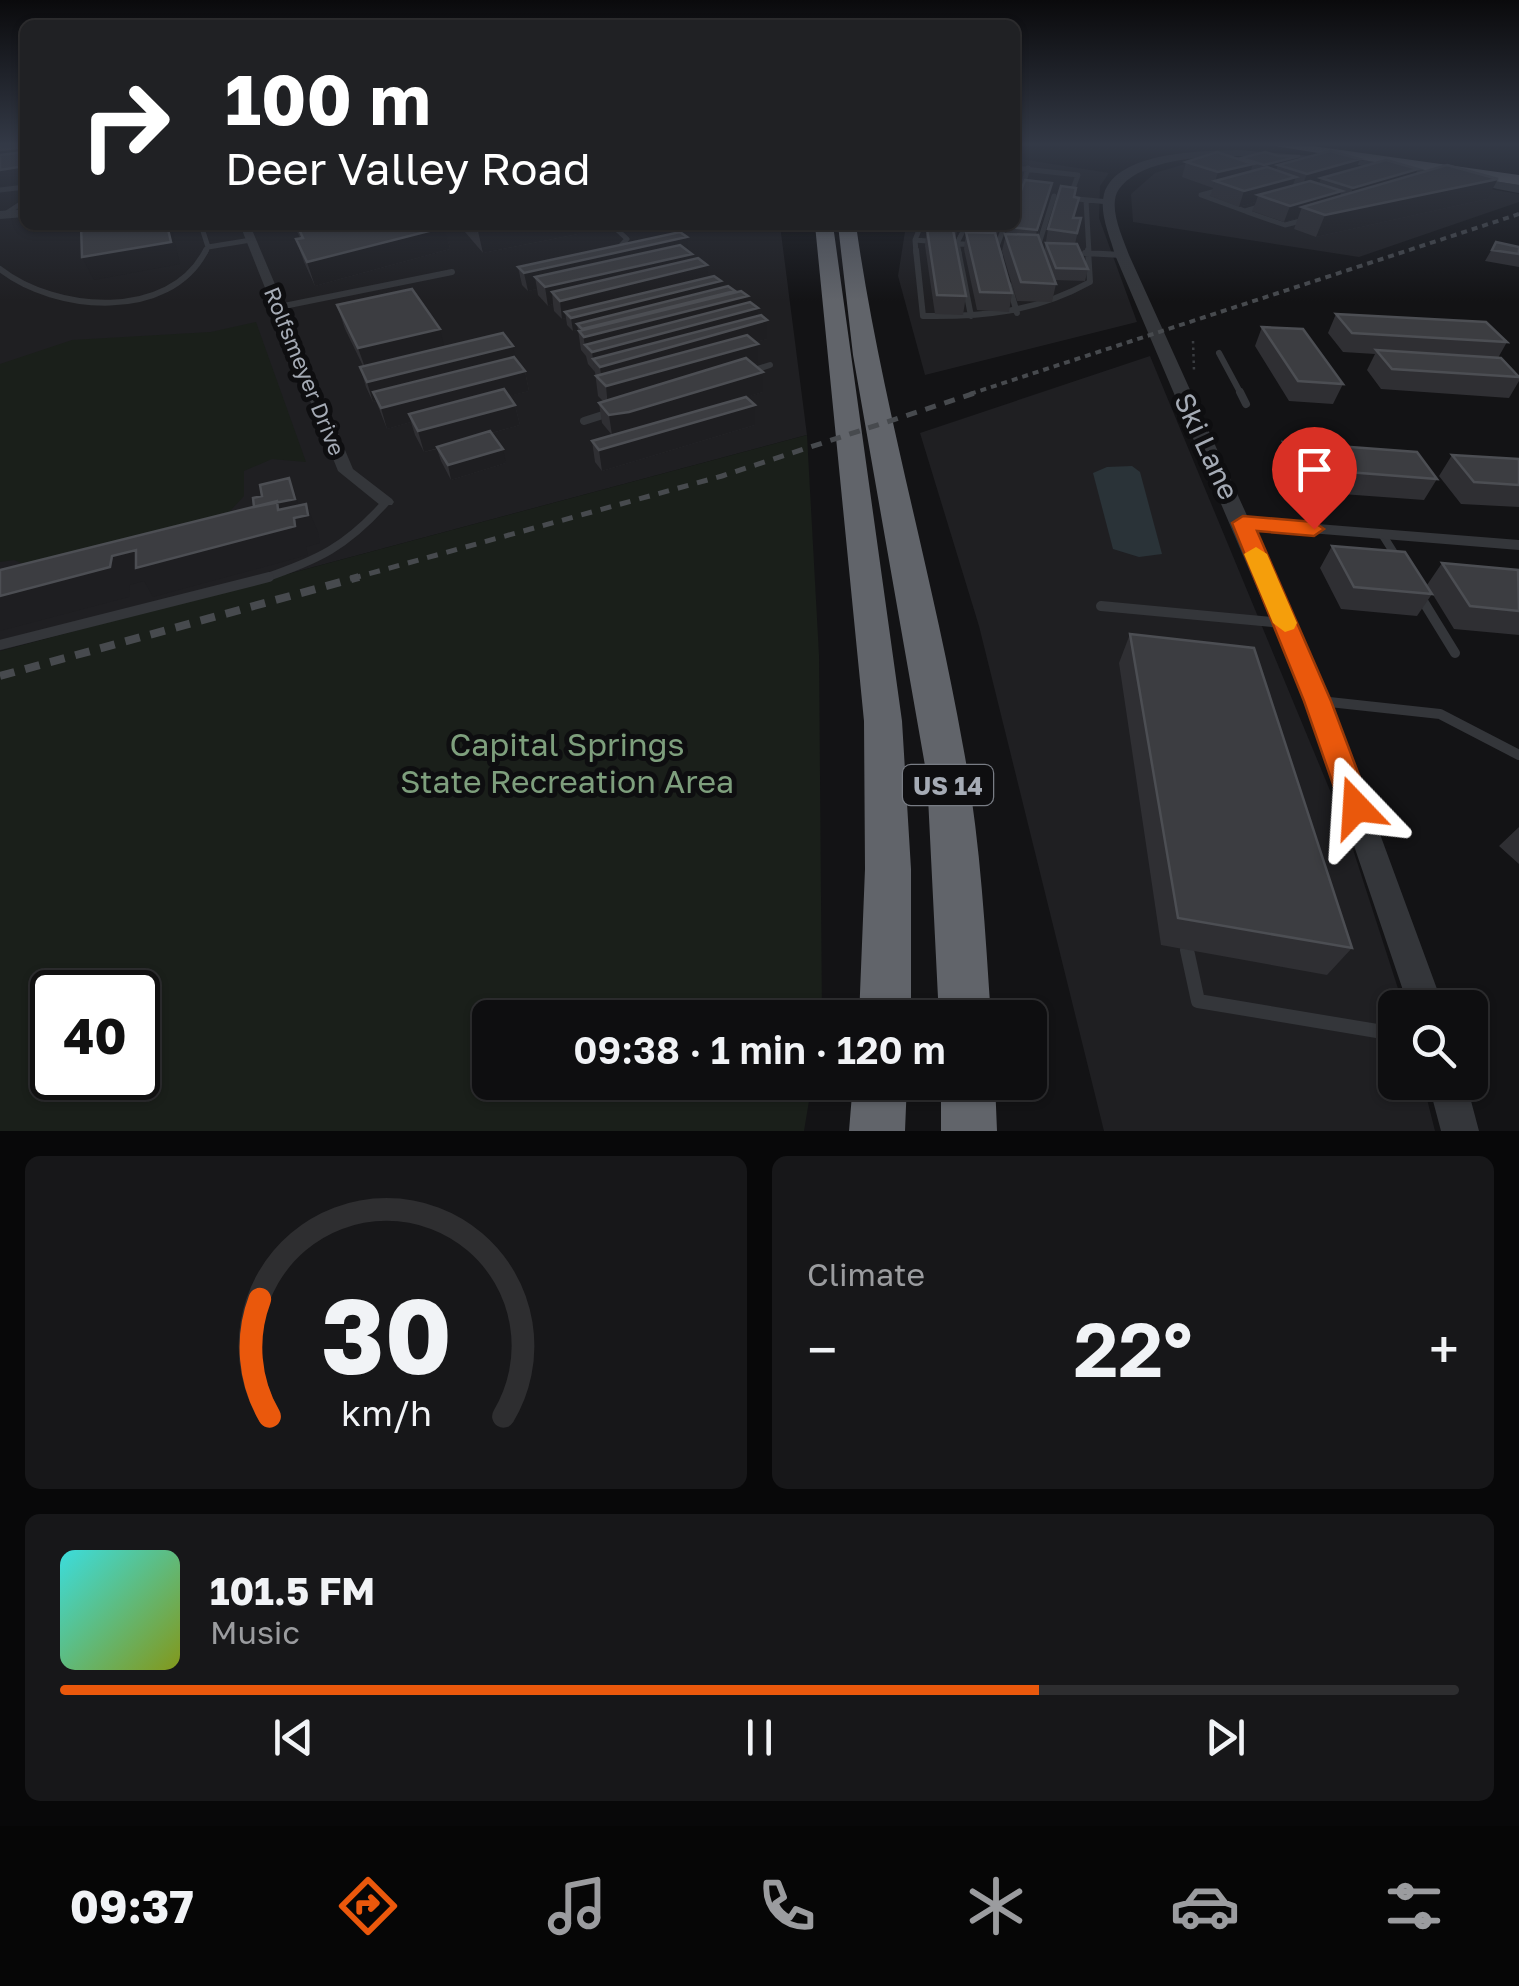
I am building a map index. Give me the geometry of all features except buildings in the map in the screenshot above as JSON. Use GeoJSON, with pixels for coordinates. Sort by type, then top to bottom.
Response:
{"type":"FeatureCollection","features":[{"type":"Feature","properties":{"kind":"highway"},"geometry":{"type":"LineString","coordinates":[[817,230],[828,270]]}},
{"type":"Feature","properties":{"kind":"highway","name":"US 14"},"geometry":{"type":"LineString","coordinates":[[824,230],[867,555],[884,722],[888,869],[884,1000]]}},
{"type":"Feature","properties":{"kind":"highway","name":"US 14"},"geometry":{"type":"LineString","coordinates":[[848,230],[871,376],[944,747],[960,902],[964,1000]]}},
{"type":"Feature","properties":{"kind":"highway","name":"US 14"},"geometry":{"type":"LineString","coordinates":[[870,230],[871,376]]}},
{"type":"Feature","properties":{"kind":"highway"},"geometry":{"type":"LineString","coordinates":[[877,1131],[879,1100]]}},
{"type":"Feature","properties":{"kind":"highway"},"geometry":{"type":"LineString","coordinates":[[968,1100],[969,1131]]}},
{"type":"Feature","properties":{"kind":"street"},"geometry":{"type":"LineString","coordinates":[[1108,202],[1111,196]]}},
{"type":"Feature","properties":{"kind":"street","name":"Ski Lane"},"geometry":{"type":"LineString","coordinates":[[1108,202],[1122,256],[1243,523],[1318,701],[1421,990]]}},
{"type":"Feature","properties":{"kind":"street","name":"Rolfsmeyer Drive"},"geometry":{"type":"LineString","coordinates":[[247,230],[346,470],[386,502]]}},
{"type":"Feature","properties":{"kind":"street"},"geometry":{"type":"LineString","coordinates":[[1243,523],[1519,545]]}},
{"type":"Feature","properties":{"kind":"street"},"geometry":{"type":"LineString","coordinates":[[1452,1100],[1460,1131]]}},
{"type":"Feature","properties":{"kind":"lane"},"geometry":{"type":"LineString","coordinates":[[1044,267],[1037,250],[1054,196],[1108,202]]}},
{"type":"Feature","properties":{"kind":"lane"},"geometry":{"type":"LineString","coordinates":[[1203,196],[1286,226],[1317,216]]}},
{"type":"Feature","properties":{"kind":"lane"},"geometry":{"type":"LineString","coordinates":[[919,230],[914,240],[923,316],[1017,313],[1057,302],[1090,282],[1086,200]]}},
{"type":"Feature","properties":{"kind":"lane"},"geometry":{"type":"LineString","coordinates":[[1245,211],[1275,202]]}},
{"type":"Feature","properties":{"kind":"lane"},"geometry":{"type":"LineString","coordinates":[[0,270],[28,289],[132,302],[185,280],[204,260],[208,247],[202,230]]}},
{"type":"Feature","properties":{"kind":"lane"},"geometry":{"type":"LineString","coordinates":[[599,254],[626,245],[627,239],[617,230]]}},
{"type":"Feature","properties":{"kind":"lane"},"geometry":{"type":"LineString","coordinates":[[964,230],[957,243],[971,316]]}},
{"type":"Feature","properties":{"kind":"lane"},"geometry":{"type":"LineString","coordinates":[[1002,263],[997,246],[1003,230]]}},
{"type":"Feature","properties":{"kind":"lane"},"geometry":{"type":"LineString","coordinates":[[208,247],[251,240]]}},
{"type":"Feature","properties":{"kind":"lane"},"geometry":{"type":"LineString","coordinates":[[914,240],[1017,248]]}},
{"type":"Feature","properties":{"kind":"lane"},"geometry":{"type":"LineString","coordinates":[[1037,250],[1054,251]]}},
{"type":"Feature","properties":{"kind":"lane"},"geometry":{"type":"LineString","coordinates":[[1070,252],[1122,256]]}},
{"type":"Feature","properties":{"kind":"lane"},"geometry":{"type":"LineString","coordinates":[[279,307],[452,272]]}},
{"type":"Feature","properties":{"kind":"lane"},"geometry":{"type":"LineString","coordinates":[[1007,280],[1017,313]]}},
{"type":"Feature","properties":{"kind":"lane"},"geometry":{"type":"LineString","coordinates":[[1050,285],[1057,302]]}},
{"type":"Feature","properties":{"kind":"lane"},"geometry":{"type":"LineString","coordinates":[[1220,353],[1246,404]]}},
{"type":"Feature","properties":{"kind":"lane"},"geometry":{"type":"LineString","coordinates":[[732,376],[770,365]]}},
{"type":"Feature","properties":{"kind":"lane"},"geometry":{"type":"LineString","coordinates":[[584,421],[621,410]]}},
{"type":"Feature","properties":{"kind":"lane"},"geometry":{"type":"LineString","coordinates":[[0,645],[262,579],[319,559],[354,537],[386,502]]}},
{"type":"Feature","properties":{"kind":"lane"},"geometry":{"type":"LineString","coordinates":[[1382,534],[1404,569]]}},
{"type":"Feature","properties":{"kind":"lane"},"geometry":{"type":"LineString","coordinates":[[1414,586],[1455,653]]}},
{"type":"Feature","properties":{"kind":"lane"},"geometry":{"type":"LineString","coordinates":[[1100,606],[1285,623]]}},
{"type":"Feature","properties":{"kind":"lane"},"geometry":{"type":"LineString","coordinates":[[1318,701],[1440,714],[1519,756]]}},
{"type":"Feature","properties":{"kind":"lane"},"geometry":{"type":"LineString","coordinates":[[1187,950],[1198,1001],[1378,1031]]}},
{"type":"Feature","properties":{"kind":"shaded area"},"geometry":{"type":"Polygon","coordinates":[[[0,196],[20,196],[20,230],[781,230],[807,435],[0,651],[0,196]]]}},
{"type":"Feature","properties":{"kind":"shaded area"},"geometry":{"type":"Polygon","coordinates":[[[1020,196],[1100,196],[1099,218],[1137,322],[925,375],[898,276],[905,230],[1020,230],[1020,196]]]}},
{"type":"Feature","properties":{"kind":"shaded area"},"geometry":{"type":"Polygon","coordinates":[[[1131,196],[1519,196],[1519,202],[1359,257],[1133,222],[1131,196]]]}},
{"type":"Feature","properties":{"kind":"shaded area"},"geometry":{"type":"Polygon","coordinates":[[[1150,356],[1348,834],[1398,990],[1378,990],[1378,1100],[1427,1100],[1435,1131],[1104,1131],[979,626],[920,433],[1150,356]]]}},
{"type":"Feature","properties":{"kind":"shaded area"},"geometry":{"type":"Polygon","coordinates":[[[1132,466],[1140,472],[1162,554],[1139,557],[1113,549],[1093,473],[1107,467],[1132,466]]]}},
{"type":"Feature","properties":{"kind":"green space"},"geometry":{"type":"Polygon","coordinates":[[[256,322],[306,462],[272,459],[244,471],[244,496],[218,524],[28,566],[14,560],[0,562],[0,364],[72,340],[211,332],[256,322]]]}},
{"type":"Feature","properties":{"kind":"green space","name":"Capital Springs State Recreation Area"},"geometry":{"type":"Polygon","coordinates":[[[807,435],[819,655],[822,1000],[472,1000],[472,1100],[809,1100],[804,1131],[0,1131],[0,651],[807,435]]]}},
{"type":"Feature","properties":{"kind":"railway"},"geometry":{"type":"LineString","coordinates":[[970,394],[1519,214]]}},
{"type":"Feature","properties":{"kind":"railway"},"geometry":{"type":"LineString","coordinates":[[350,579],[722,476],[978,392]]}},
{"type":"Feature","properties":{"kind":"railway"},"geometry":{"type":"LineString","coordinates":[[0,676],[359,577]]}},
{"type":"Feature","properties":{"kind":"slow traffic"},"geometry":{"type":"LineString","coordinates":[[1256,554],[1285,623]]}},
{"type":"Feature","properties":{"kind":"route"},"geometry":{"type":"LineString","coordinates":[[1314,529],[1243,523],[1318,701],[1356,807]]}}]}
